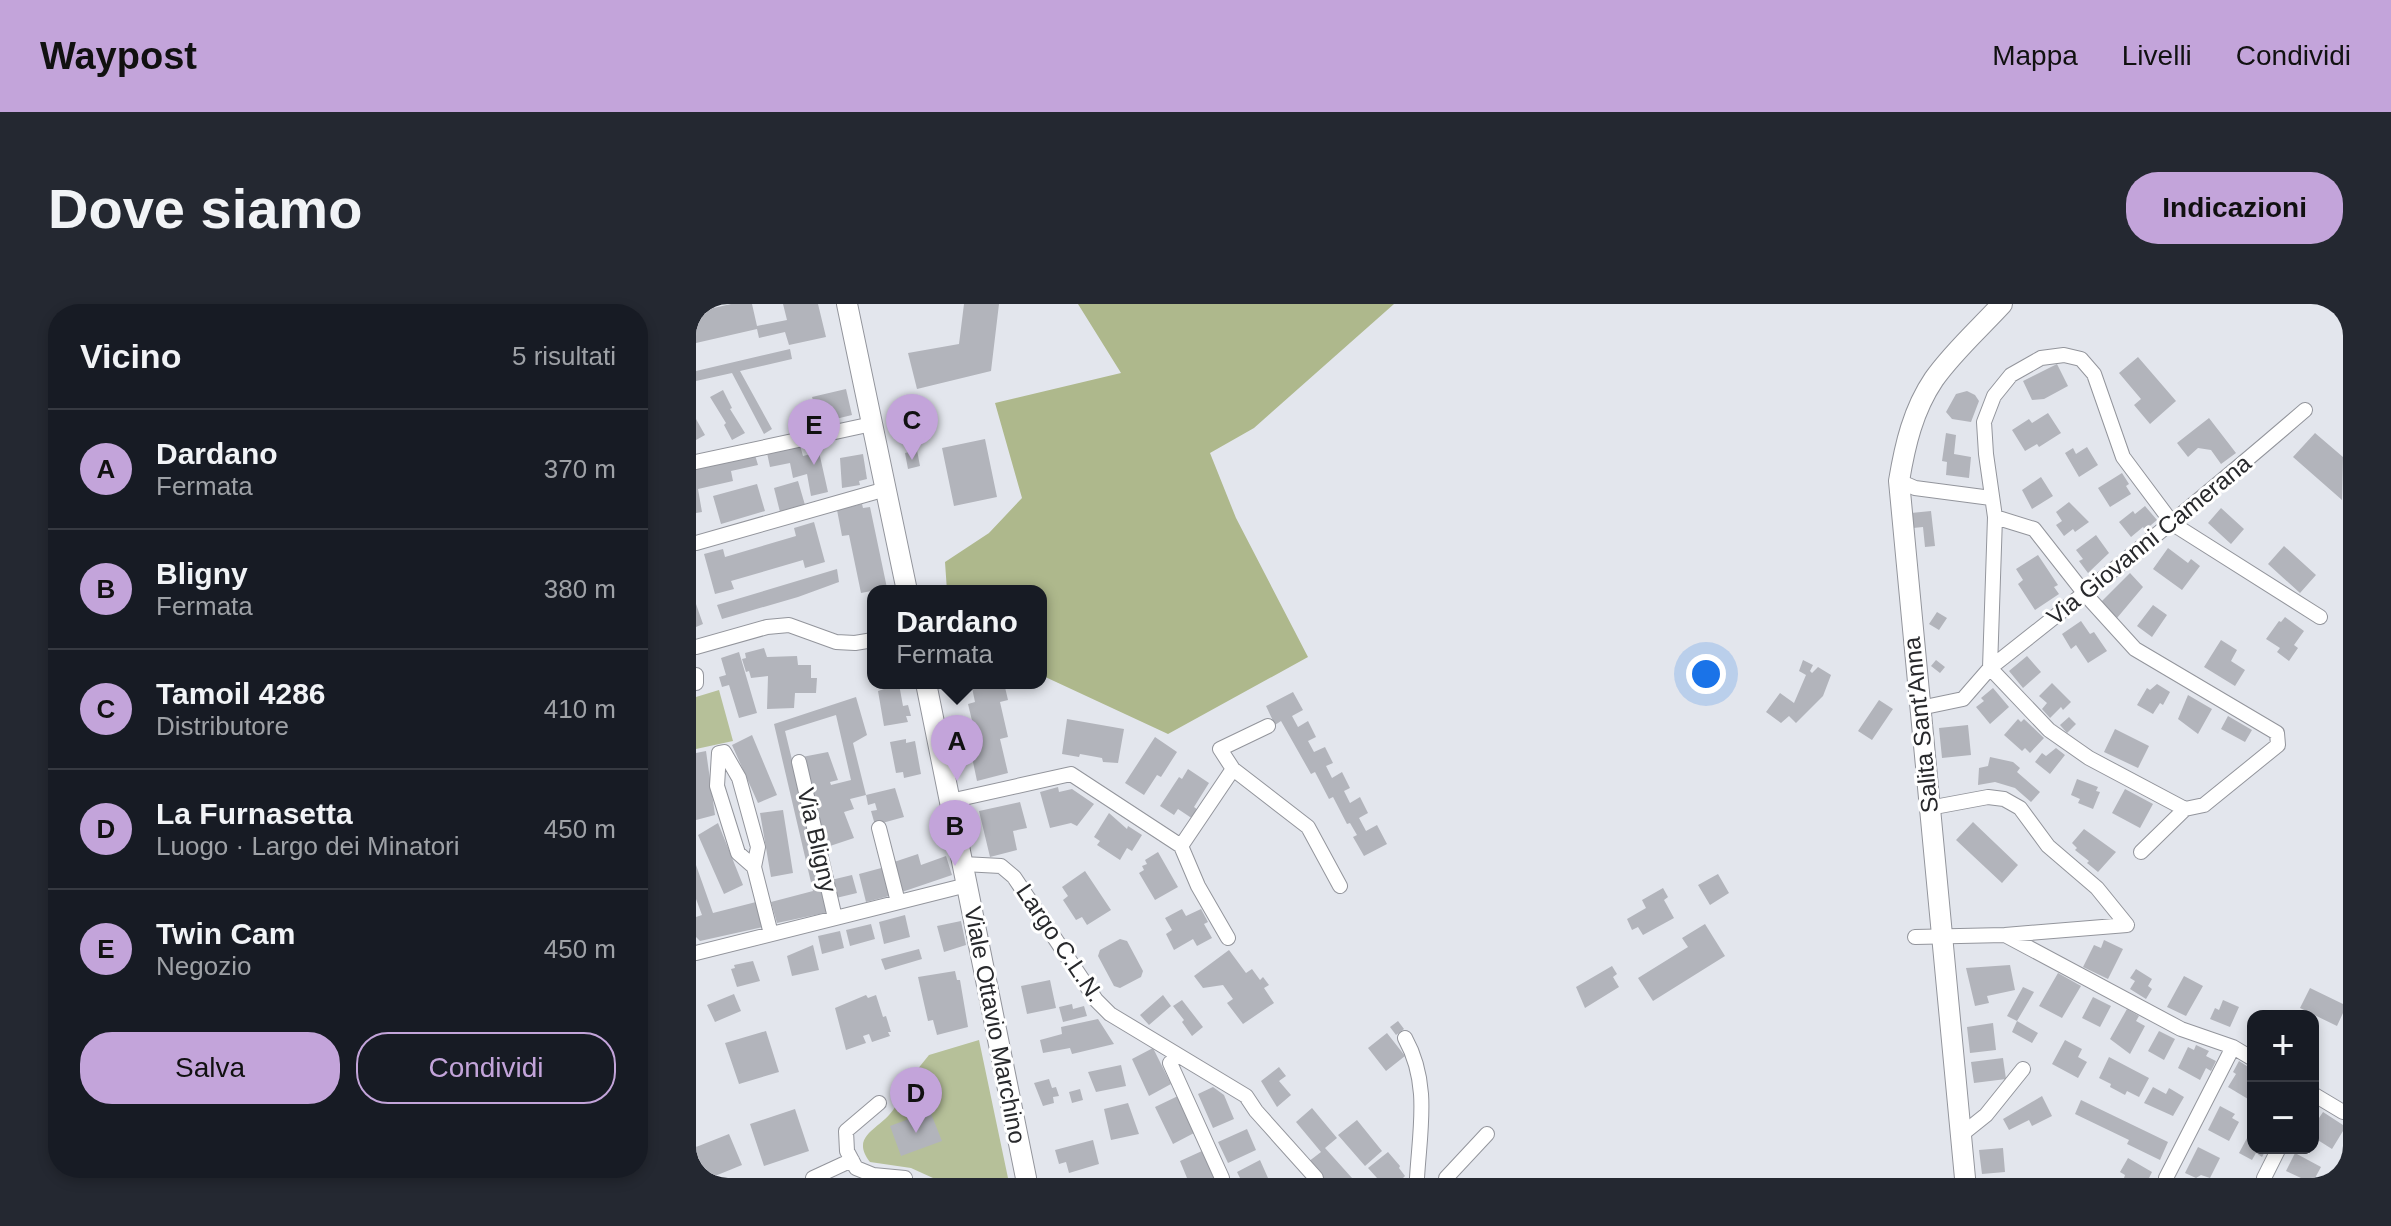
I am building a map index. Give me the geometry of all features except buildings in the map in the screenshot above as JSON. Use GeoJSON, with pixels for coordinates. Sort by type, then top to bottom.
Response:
{"type":"FeatureCollection","features":[{"type":"Feature","properties":{"kind":"street"},"geometry":{"type":"LineString","coordinates":[[847,304],[906,585]]}},
{"type":"Feature","properties":{"kind":"street","name":"Salita Sant'Anna"},"geometry":{"type":"LineString","coordinates":[[1965,1178],[1899,481],[1905,444],[1917,410],[1934,380],[2002,304]]}},
{"type":"Feature","properties":{"kind":"street"},"geometry":{"type":"LineString","coordinates":[[2185,809],[2089,758],[2049,730],[1990,668],[1995,517],[1984,422],[1994,396],[2011,375],[2041,358],[2064,355],[2081,359],[2094,374],[2123,457],[2173,524],[2320,617]]}},
{"type":"Feature","properties":{"kind":"street","name":"Via Giovanni Camerana"},"geometry":{"type":"LineString","coordinates":[[1920,708],[1963,699],[1990,668],[2173,524],[2305,410]]}},
{"type":"Feature","properties":{"kind":"street"},"geometry":{"type":"LineString","coordinates":[[696,462],[872,424]]}},
{"type":"Feature","properties":{"kind":"street"},"geometry":{"type":"LineString","coordinates":[[1899,481],[1915,488],[1991,498]]}},
{"type":"Feature","properties":{"kind":"street"},"geometry":{"type":"LineString","coordinates":[[696,543],[886,489]]}},
{"type":"Feature","properties":{"kind":"street"},"geometry":{"type":"LineString","coordinates":[[1995,517],[2034,529],[2085,594],[2135,649],[2277,733],[2278,745],[2204,805],[2185,809],[2141,852]]}},
{"type":"Feature","properties":{"kind":"street"},"geometry":{"type":"LineString","coordinates":[[696,647],[767,627],[789,625],[836,642],[867,641]]}},
{"type":"Feature","properties":{"kind":"street"},"geometry":{"type":"LineString","coordinates":[[696,675],[696,683]]}},
{"type":"Feature","properties":{"kind":"street","name":"Viale Ottavio Marchino"},"geometry":{"type":"LineString","coordinates":[[927,689],[1024,1176]]}},
{"type":"Feature","properties":{"kind":"street"},"geometry":{"type":"LineString","coordinates":[[1268,726],[1220,749],[1233,769],[1308,827],[1340,886]]}},
{"type":"Feature","properties":{"kind":"street"},"geometry":{"type":"LineString","coordinates":[[754,867],[738,853],[717,786],[719,753],[724,752],[739,778],[758,847],[754,867],[771,934]]}},
{"type":"Feature","properties":{"kind":"street","name":"Via Bligny"},"geometry":{"type":"LineString","coordinates":[[799,762],[835,918]]}},
{"type":"Feature","properties":{"kind":"street"},"geometry":{"type":"LineString","coordinates":[[1181,846],[1233,769]]}},
{"type":"Feature","properties":{"kind":"street"},"geometry":{"type":"LineString","coordinates":[[950,801],[1071,774],[1181,846],[1198,886],[1228,938]]}},
{"type":"Feature","properties":{"kind":"street"},"geometry":{"type":"LineString","coordinates":[[1915,937],[2005,935],[2127,925],[2097,888],[2048,846],[2020,808],[2004,799],[1988,797],[1929,808]]}},
{"type":"Feature","properties":{"kind":"street"},"geometry":{"type":"LineString","coordinates":[[879,828],[898,902]]}},
{"type":"Feature","properties":{"kind":"street","name":"Largo C.L.N."},"geometry":{"type":"LineString","coordinates":[[965,874],[1001,866],[1014,877],[1096,1000],[1110,1014],[1246,1096],[1316,1178]]}},
{"type":"Feature","properties":{"kind":"street","name":"Via Bligny"},"geometry":{"type":"LineString","coordinates":[[696,953],[898,902],[965,874]]}},
{"type":"Feature","properties":{"kind":"street"},"geometry":{"type":"LineString","coordinates":[[2005,935],[2181,1029],[2233,1047],[2247,1055]]}},
{"type":"Feature","properties":{"kind":"street"},"geometry":{"type":"LineString","coordinates":[[1405,1038],[1417,1059],[1422,1084],[1417,1178]]}},
{"type":"Feature","properties":{"kind":"street"},"geometry":{"type":"LineString","coordinates":[[2168,1177],[2233,1047]]}},
{"type":"Feature","properties":{"kind":"street"},"geometry":{"type":"LineString","coordinates":[[1170,1063],[1222,1178]]}},
{"type":"Feature","properties":{"kind":"street"},"geometry":{"type":"LineString","coordinates":[[1961,1135],[1986,1115],[2023,1069]]}},
{"type":"Feature","properties":{"kind":"street"},"geometry":{"type":"LineString","coordinates":[[2319,1098],[2343,1112]]}},
{"type":"Feature","properties":{"kind":"street"},"geometry":{"type":"LineString","coordinates":[[879,1103],[846,1131],[847,1151],[856,1168],[873,1175],[905,1178]]}},
{"type":"Feature","properties":{"kind":"street"},"geometry":{"type":"LineString","coordinates":[[1446,1178],[1487,1134]]}},
{"type":"Feature","properties":{"kind":"street"},"geometry":{"type":"LineString","coordinates":[[2264,1178],[2276,1154]]}},
{"type":"Feature","properties":{"kind":"street"},"geometry":{"type":"LineString","coordinates":[[813,1178],[852,1160]]}},
{"type":"Feature","properties":{"kind":"green space"},"geometry":{"type":"Polygon","coordinates":[[[1078,304],[1394,304],[1254,428],[1210,453],[1236,518],[1308,657],[1168,734],[1047,678],[1047,585],[947,585],[945,562],[989,533],[1022,498],[995,403],[1121,373],[1078,304]]]}},
{"type":"Feature","properties":{"kind":"green space"},"geometry":{"type":"Polygon","coordinates":[[[719,690],[733,741],[696,749],[696,697],[719,690]]]}},
{"type":"Feature","properties":{"kind":"green space"},"geometry":{"type":"Polygon","coordinates":[[[979,1040],[1008,1178],[933,1178],[911,1168],[870,1162],[864,1152],[866,1137],[892,1112],[897,1103],[896,1096],[929,1055],[979,1040]]]}},
{"type":"Feature","properties":{"kind":"place","name":"Tamoil 4286"},"geometry":{"type":"Point","coordinates":[912,460]}},
{"type":"Feature","properties":{"kind":"place","name":"Twin Cam"},"geometry":{"type":"Point","coordinates":[814,465]}},
{"type":"Feature","properties":{"kind":"place","name":"Dardano"},"geometry":{"type":"Point","coordinates":[957,781]}},
{"type":"Feature","properties":{"kind":"place","name":"Bligny"},"geometry":{"type":"Point","coordinates":[955,866]}},
{"type":"Feature","properties":{"kind":"place","name":"La Furnasetta"},"geometry":{"type":"Point","coordinates":[916,1133]}}]}
